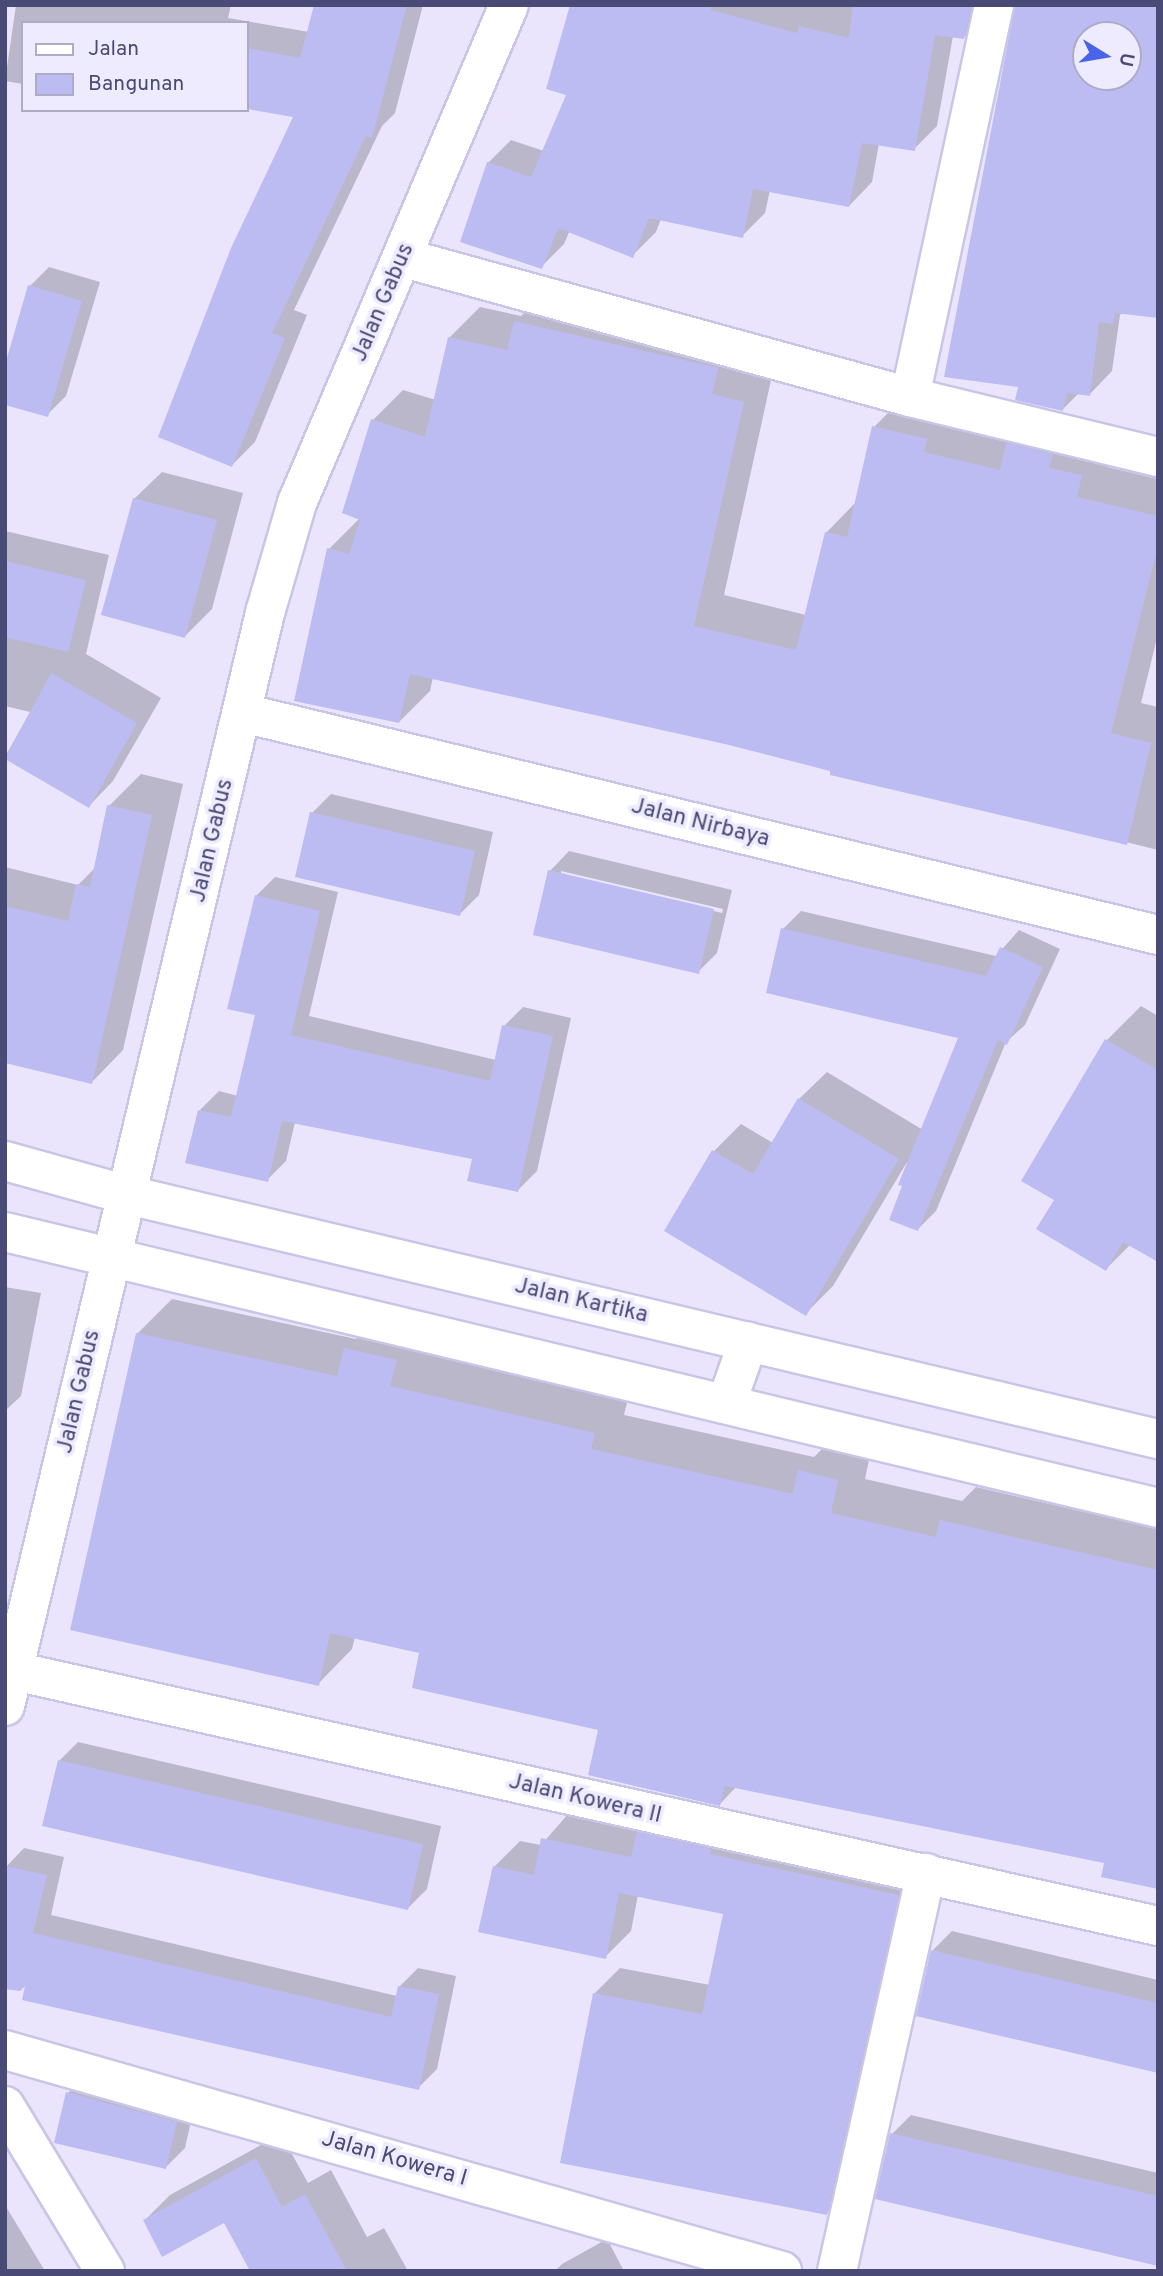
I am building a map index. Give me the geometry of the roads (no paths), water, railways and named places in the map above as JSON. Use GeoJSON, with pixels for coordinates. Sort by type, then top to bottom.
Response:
{"type":"FeatureCollection","features":[{"type":"Feature","properties":{"kind":"street","name":"Jalan Gabus"},"geometry":{"type":"LineString","coordinates":[[10,1689],[265,613],[297,503],[404,258],[509,5]]}},
{"type":"Feature","properties":{"kind":"street"},"geometry":{"type":"LineString","coordinates":[[910,397],[994,5]]}},
{"type":"Feature","properties":{"kind":"street"},"geometry":{"type":"LineString","coordinates":[[404,258],[910,397],[1158,457]]}},
{"type":"Feature","properties":{"kind":"street","name":"Jalan Nirbaya"},"geometry":{"type":"LineString","coordinates":[[243,713],[1158,935]]}},
{"type":"Feature","properties":{"kind":"street","name":"Jalan Kartika"},"geometry":{"type":"LineString","coordinates":[[5,1161],[128,1195],[1158,1440]]}},
{"type":"Feature","properties":{"kind":"street"},"geometry":{"type":"LineString","coordinates":[[5,1232],[112,1260],[727,1402],[1158,1508]]}},
{"type":"Feature","properties":{"kind":"street"},"geometry":{"type":"LineString","coordinates":[[727,1402],[748,1342]]}},
{"type":"Feature","properties":{"kind":"street","name":"Jalan Kowera II"},"geometry":{"type":"LineString","coordinates":[[10,1689],[926,1873],[1158,1926]]}},
{"type":"Feature","properties":{"kind":"street"},"geometry":{"type":"LineString","coordinates":[[837,2271],[926,1873]]}},
{"type":"Feature","properties":{"kind":"street","name":"Jalan Kowera I"},"geometry":{"type":"LineString","coordinates":[[5,2050],[782,2271]]}},
{"type":"Feature","properties":{"kind":"street"},"geometry":{"type":"LineString","coordinates":[[5,2106],[105,2271]]}},
{"type":"Feature","properties":{"kind":"street"},"geometry":{"type":"LineString","coordinates":[[668,2238],[689,2271]]}}]}
